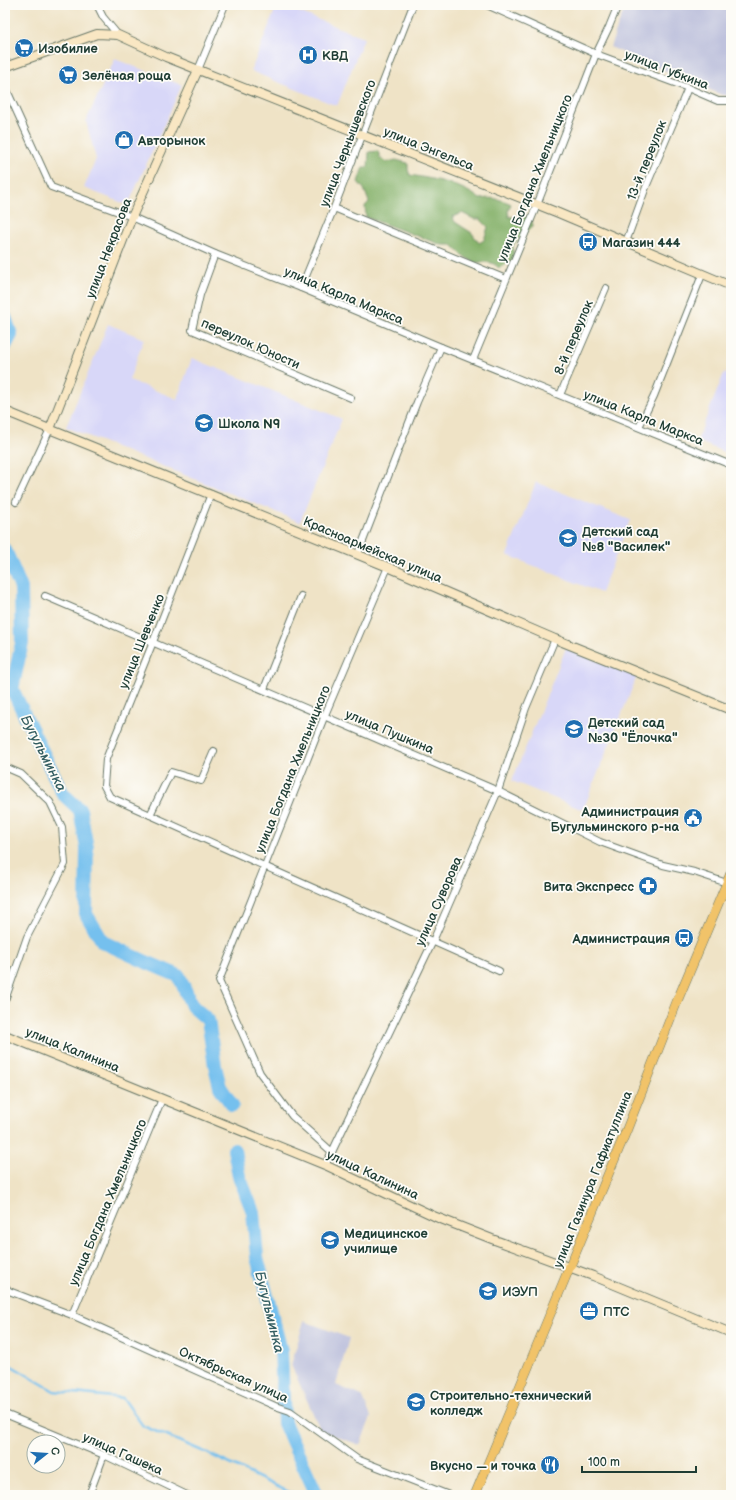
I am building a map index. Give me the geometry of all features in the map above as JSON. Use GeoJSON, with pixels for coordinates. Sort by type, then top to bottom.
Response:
{"type":"FeatureCollection","features":[{"type":"Feature","properties":{"kind":"main road","name":"улица Газинура Гафиатуллина"},"geometry":{"type":"LineString","coordinates":[[476,1495],[627,1129],[687,977],[731,873]]}},
{"type":"Feature","properties":{"kind":"street"},"geometry":{"type":"LineString","coordinates":[[97,5],[103,17],[118,35]]}},
{"type":"Feature","properties":{"kind":"street","name":"улица Некрасова"},"geometry":{"type":"LineString","coordinates":[[16,502],[50,429],[132,217],[198,70],[224,5]]}},
{"type":"Feature","properties":{"kind":"street","name":"улица Чернышевского"},"geometry":{"type":"LineString","coordinates":[[300,288],[334,208],[413,5]]}},
{"type":"Feature","properties":{"kind":"street","name":"улица Губкина"},"geometry":{"type":"LineString","coordinates":[[487,5],[596,54],[688,88],[718,101],[731,101]]}},
{"type":"Feature","properties":{"kind":"street","name":"улица Богдана Хмельницкого"},"geometry":{"type":"LineString","coordinates":[[473,360],[537,205],[596,54],[610,27],[618,5]]}},
{"type":"Feature","properties":{"kind":"street"},"geometry":{"type":"LineString","coordinates":[[5,67],[97,34],[118,35]]}},
{"type":"Feature","properties":{"kind":"street","name":"улица Энгельса"},"geometry":{"type":"LineString","coordinates":[[118,35],[166,57],[363,134],[731,286]]}},
{"type":"Feature","properties":{"kind":"street","name":"улица Карла Маркса"},"geometry":{"type":"LineString","coordinates":[[5,86],[51,187],[132,217],[215,254],[731,464]]}},
{"type":"Feature","properties":{"kind":"street","name":"13-й переулок"},"geometry":{"type":"LineString","coordinates":[[626,242],[646,187],[688,88]]}},
{"type":"Feature","properties":{"kind":"street"},"geometry":{"type":"LineString","coordinates":[[334,208],[506,279]]}},
{"type":"Feature","properties":{"kind":"street","name":"переулок Юности"},"geometry":{"type":"LineString","coordinates":[[215,254],[200,295],[192,330],[351,398]]}},
{"type":"Feature","properties":{"kind":"street"},"geometry":{"type":"LineString","coordinates":[[640,427],[654,396],[702,275]]}},
{"type":"Feature","properties":{"kind":"street","name":"8-й переулок"},"geometry":{"type":"LineString","coordinates":[[560,395],[606,288]]}},
{"type":"Feature","properties":{"kind":"street"},"geometry":{"type":"LineString","coordinates":[[358,554],[441,347]]}},
{"type":"Feature","properties":{"kind":"street","name":"Красноармейская улица"},"geometry":{"type":"LineString","coordinates":[[5,411],[388,566],[555,640],[731,710]]}},
{"type":"Feature","properties":{"kind":"street","name":"улица Шевченко"},"geometry":{"type":"LineString","coordinates":[[150,815],[110,797],[104,786],[106,759],[211,494]]}},
{"type":"Feature","properties":{"kind":"street","name":"улица Богдана Хмельницкого"},"geometry":{"type":"LineString","coordinates":[[332,1152],[292,1116],[260,1074],[219,981],[325,715],[388,566]]}},
{"type":"Feature","properties":{"kind":"street","name":"улица Пушкина"},"geometry":{"type":"LineString","coordinates":[[45,596],[325,715],[498,791],[600,842],[663,865],[694,872],[727,883]]}},
{"type":"Feature","properties":{"kind":"street"},"geometry":{"type":"LineString","coordinates":[[264,689],[301,596]]}},
{"type":"Feature","properties":{"kind":"street","name":"улица Суворова"},"geometry":{"type":"LineString","coordinates":[[325,1165],[433,941],[498,791],[526,708],[555,640]]}},
{"type":"Feature","properties":{"kind":"street"},"geometry":{"type":"LineString","coordinates":[[214,751],[200,781],[171,772],[150,815],[499,971]]}},
{"type":"Feature","properties":{"kind":"street"},"geometry":{"type":"LineString","coordinates":[[5,767],[21,774],[50,802],[62,827],[65,864],[27,937],[5,1000]]}},
{"type":"Feature","properties":{"kind":"street","name":"улица Калинина"},"geometry":{"type":"LineString","coordinates":[[5,1034],[325,1165],[436,1217],[569,1267],[731,1333]]}},
{"type":"Feature","properties":{"kind":"street","name":"улица Богдана Хмельницкого"},"geometry":{"type":"LineString","coordinates":[[72,1315],[162,1099]]}},
{"type":"Feature","properties":{"kind":"street","name":"Октябрьская улица"},"geometry":{"type":"LineString","coordinates":[[5,1286],[9,1291],[72,1315],[275,1406],[290,1411],[357,1459],[449,1495]]}},
{"type":"Feature","properties":{"kind":"street","name":"улица Гашека"},"geometry":{"type":"LineString","coordinates":[[5,1414],[104,1455],[187,1495]]}},
{"type":"Feature","properties":{"kind":"street"},"geometry":{"type":"LineString","coordinates":[[89,1495],[104,1455]]}},
{"type":"Feature","properties":{"kind":"shaded area","name":"КВД"},"geometry":{"type":"Polygon","coordinates":[[[277,5],[282,5],[364,38],[337,106],[251,71],[277,5]]]}},
{"type":"Feature","properties":{"kind":"shaded area"},"geometry":{"type":"Polygon","coordinates":[[[626,5],[731,5],[731,95],[722,95],[610,47],[626,5]]]}},
{"type":"Feature","properties":{"kind":"shaded area","name":"Авторынок"},"geometry":{"type":"Polygon","coordinates":[[[115,59],[182,85],[128,205],[84,188],[96,159],[86,121],[115,59]]]}},
{"type":"Feature","properties":{"kind":"shaded area","name":"Школа N9"},"geometry":{"type":"Polygon","coordinates":[[[108,324],[144,339],[129,380],[177,399],[192,358],[342,419],[300,522],[66,427],[108,324]]]}},
{"type":"Feature","properties":{"kind":"shaded area"},"geometry":{"type":"Polygon","coordinates":[[[724,373],[731,375],[731,455],[697,441],[724,373]]]}},
{"type":"Feature","properties":{"kind":"shaded area","name":"Детский сад №8 \"Василек\""},"geometry":{"type":"Polygon","coordinates":[[[536,482],[630,520],[601,593],[507,555],[536,482]]]}},
{"type":"Feature","properties":{"kind":"shaded area","name":"Детский сад №30 \"Ёлочка\""},"geometry":{"type":"Polygon","coordinates":[[[566,648],[637,676],[583,810],[512,781],[566,648]]]}},
{"type":"Feature","properties":{"kind":"shaded area"},"geometry":{"type":"Polygon","coordinates":[[[304,1321],[349,1338],[336,1385],[362,1396],[371,1417],[360,1445],[321,1431],[291,1365],[304,1321]]]}},
{"type":"Feature","properties":{"kind":"green space"},"geometry":{"type":"Polygon","coordinates":[[[378,151],[380,158],[387,162],[396,160],[408,163],[410,175],[438,180],[465,189],[480,199],[496,199],[511,204],[508,211],[509,217],[531,216],[533,226],[513,245],[514,258],[512,262],[509,262],[499,268],[488,262],[475,263],[462,255],[452,245],[442,245],[366,217],[365,206],[369,202],[364,189],[358,182],[363,167],[368,167],[369,152],[378,151]],[[462,213],[452,217],[455,222],[472,233],[479,243],[484,240],[488,227],[480,219],[474,219],[462,213]]]}},
{"type":"Feature","properties":{"kind":"waterway","name":"Бугульминка"},"geometry":{"type":"LineString","coordinates":[[5,317],[11,335],[5,346]]}},
{"type":"Feature","properties":{"kind":"waterway","name":"Бугульминка"},"geometry":{"type":"LineString","coordinates":[[5,550],[21,588],[22,643],[12,689],[63,794],[80,810],[87,848],[86,914],[103,942],[179,976],[192,1006],[208,1020],[215,1066],[220,1087],[232,1105]]}},
{"type":"Feature","properties":{"kind":"waterway","name":"Бугульминка"},"geometry":{"type":"LineString","coordinates":[[234,1150],[239,1176],[253,1212],[257,1257],[281,1351],[284,1423],[317,1495]]}},
{"type":"Feature","properties":{"kind":"waterway"},"geometry":{"type":"LineString","coordinates":[[5,1362],[54,1391],[123,1398],[143,1426],[207,1453],[295,1495]]}},
{"type":"Feature","properties":{"kind":"place","name":"Изобилие"},"geometry":{"type":"Point","coordinates":[24,48]}},
{"type":"Feature","properties":{"kind":"place","name":"КВД"},"geometry":{"type":"Point","coordinates":[308,55]}},
{"type":"Feature","properties":{"kind":"place","name":"Зелёная роща"},"geometry":{"type":"Point","coordinates":[68,75]}},
{"type":"Feature","properties":{"kind":"place","name":"Авторынок"},"geometry":{"type":"Point","coordinates":[124,140]}},
{"type":"Feature","properties":{"kind":"place","name":"Магазин 444"},"geometry":{"type":"Point","coordinates":[588,242]}},
{"type":"Feature","properties":{"kind":"place","name":"Школа N9"},"geometry":{"type":"Point","coordinates":[204,423]}},
{"type":"Feature","properties":{"kind":"place","name":"Детский сад №8 \"Василек\""},"geometry":{"type":"Point","coordinates":[568,538]}},
{"type":"Feature","properties":{"kind":"place","name":"Детский сад №30 \"Ёлочка\""},"geometry":{"type":"Point","coordinates":[574,729]}},
{"type":"Feature","properties":{"kind":"place","name":"Администрация Бугульминского р-на"},"geometry":{"type":"Point","coordinates":[693,818]}},
{"type":"Feature","properties":{"kind":"place","name":"Вита Экспресс"},"geometry":{"type":"Point","coordinates":[648,886]}},
{"type":"Feature","properties":{"kind":"place","name":"Администрация"},"geometry":{"type":"Point","coordinates":[684,938]}},
{"type":"Feature","properties":{"kind":"place","name":"Медицинское училище"},"geometry":{"type":"Point","coordinates":[330,1240]}},
{"type":"Feature","properties":{"kind":"place","name":"ИЭУП"},"geometry":{"type":"Point","coordinates":[488,1291]}},
{"type":"Feature","properties":{"kind":"place","name":"ПТС"},"geometry":{"type":"Point","coordinates":[589,1311]}},
{"type":"Feature","properties":{"kind":"place","name":"Строительно-технический колледж"},"geometry":{"type":"Point","coordinates":[416,1402]}},
{"type":"Feature","properties":{"kind":"place","name":"Вкусно — и точка"},"geometry":{"type":"Point","coordinates":[550,1465]}}]}
